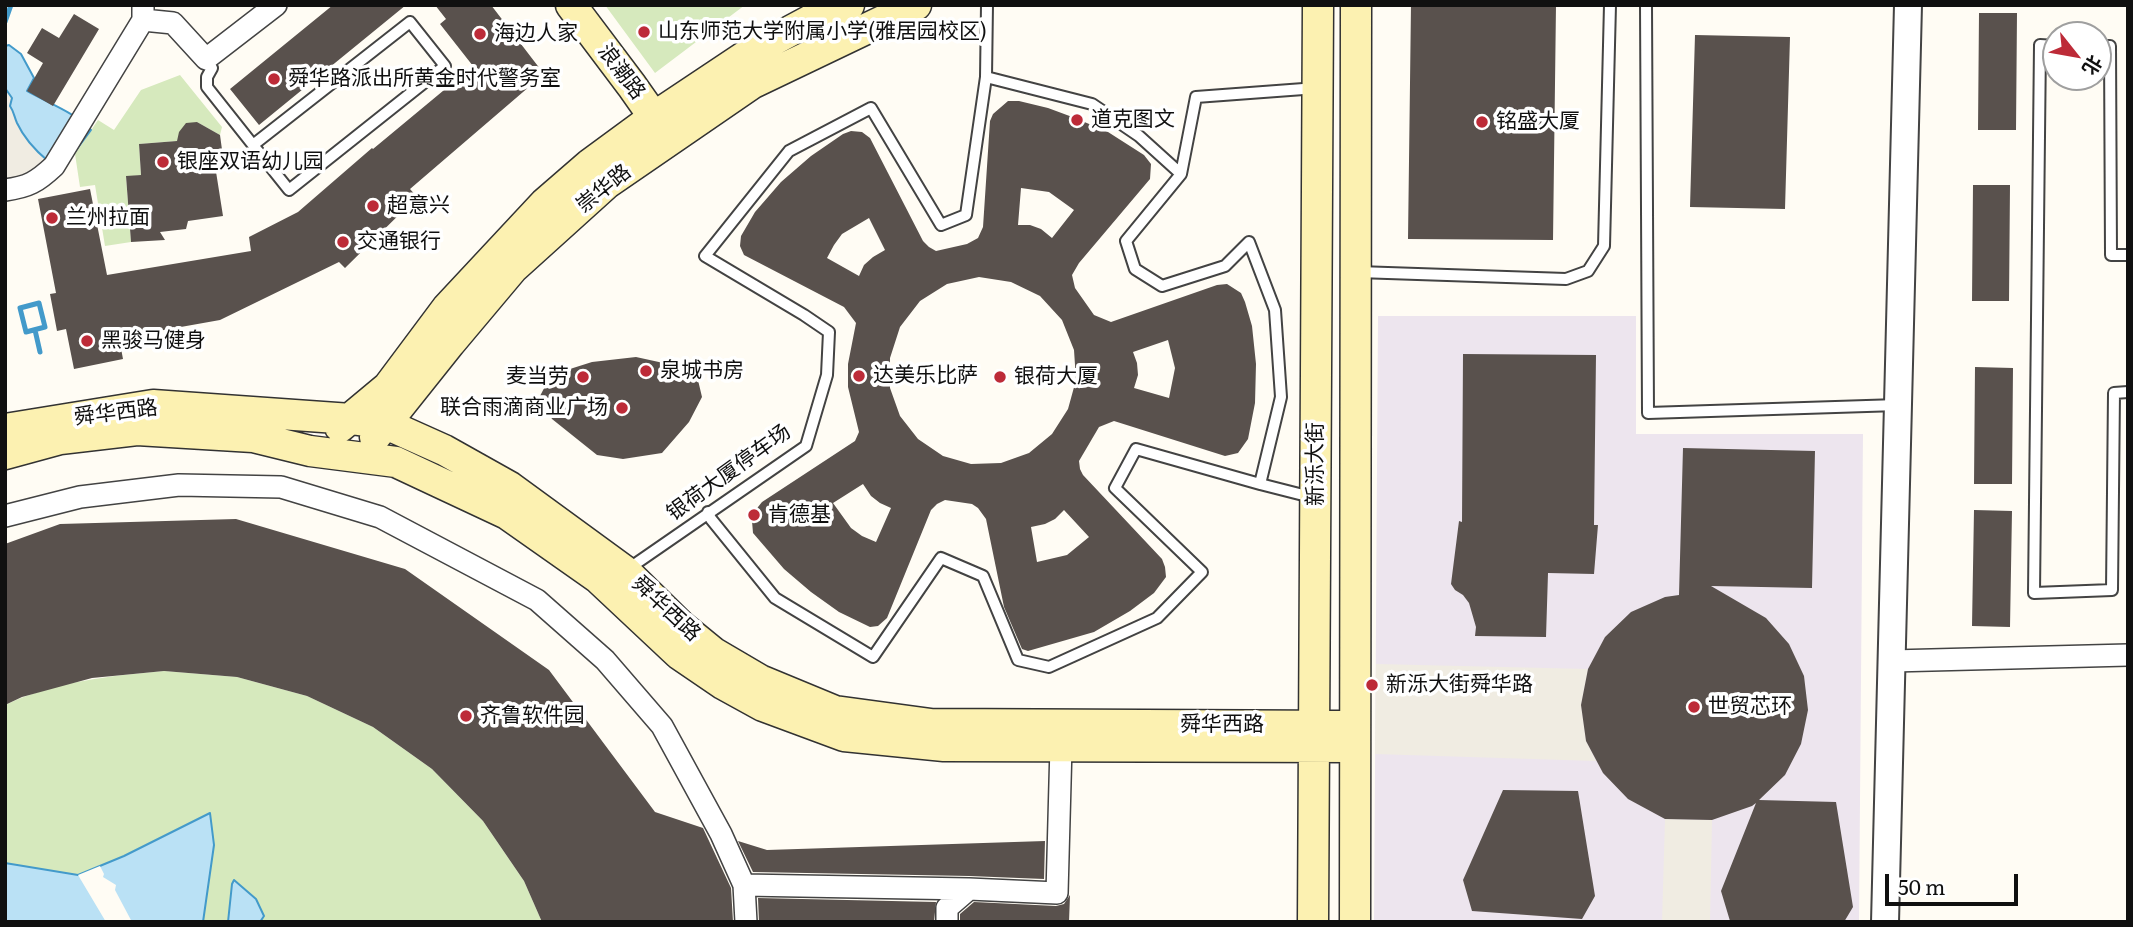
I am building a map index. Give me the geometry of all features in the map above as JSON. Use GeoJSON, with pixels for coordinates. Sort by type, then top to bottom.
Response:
{"type":"FeatureCollection","features":[{"type":"Feature","properties":{"kind":"main road","name":"浪潮路"},"geometry":{"type":"LineString","coordinates":[[571,5],[661,128]]}},
{"type":"Feature","properties":{"kind":"main road","name":"崇华路"},"geometry":{"type":"LineString","coordinates":[[359,456],[513,268],[606,184],[661,128],[752,51],[808,17],[849,5]]}},
{"type":"Feature","properties":{"kind":"main road","name":"崇华路"},"geometry":{"type":"LineString","coordinates":[[310,451],[387,387],[447,308],[545,203],[590,164],[916,5]]}},
{"type":"Feature","properties":{"kind":"main road","name":"新泺大街"},"geometry":{"type":"LineString","coordinates":[[1313,922],[1318,5]]}},
{"type":"Feature","properties":{"kind":"main road","name":"新泺大街"},"geometry":{"type":"LineString","coordinates":[[1355,922],[1356,5]]}},
{"type":"Feature","properties":{"kind":"main road","name":"舜华西路"},"geometry":{"type":"LineString","coordinates":[[5,429],[153,405],[351,419],[386,424],[444,450],[510,487],[625,571],[681,626],[714,653],[761,680],[835,711],[931,724],[1355,737]]}},
{"type":"Feature","properties":{"kind":"main road","name":"舜华西路"},"geometry":{"type":"LineString","coordinates":[[5,454],[60,439],[137,430],[253,437],[310,451],[396,462],[507,514],[598,578],[679,654],[723,684],[763,706],[844,736],[944,746],[1061,747],[1316,737]]}},
{"type":"Feature","properties":{"kind":"street"},"geometry":{"type":"LineString","coordinates":[[5,190],[23,188],[38,180],[54,166],[143,12],[173,23],[206,59],[276,5]]}},
{"type":"Feature","properties":{"kind":"street"},"geometry":{"type":"LineString","coordinates":[[212,68],[294,5]]}},
{"type":"Feature","properties":{"kind":"street"},"geometry":{"type":"LineString","coordinates":[[1885,922],[1908,5]]}},
{"type":"Feature","properties":{"kind":"street"},"geometry":{"type":"LineString","coordinates":[[5,516],[80,497],[179,485],[281,487],[380,517],[537,600],[604,660],[662,726],[721,834],[744,884],[746,922]]}},
{"type":"Feature","properties":{"kind":"street"},"geometry":{"type":"LineString","coordinates":[[1892,661],[2128,655]]}},
{"type":"Feature","properties":{"kind":"street"},"geometry":{"type":"LineString","coordinates":[[744,884],[1057,893],[1061,747]]}},
{"type":"Feature","properties":{"kind":"street"},"geometry":{"type":"LineString","coordinates":[[947,922],[947,908],[969,889]]}},
{"type":"Feature","properties":{"kind":"lane","name":"银荷大厦停车场"},"geometry":{"type":"LineString","coordinates":[[625,571],[806,446],[827,375],[829,332],[705,256],[789,151],[871,108],[941,225],[966,215],[986,77],[987,5]]}},
{"type":"Feature","properties":{"kind":"lane"},"geometry":{"type":"LineString","coordinates":[[1356,272],[1566,279],[1588,271],[1604,246],[1611,5]]}},
{"type":"Feature","properties":{"kind":"lane"},"geometry":{"type":"LineString","coordinates":[[1646,5],[1648,413],[1898,405]]}},
{"type":"Feature","properties":{"kind":"lane"},"geometry":{"type":"LineString","coordinates":[[212,68],[207,77],[207,87],[253,145],[289,190],[445,66],[410,22],[253,145]]}},
{"type":"Feature","properties":{"kind":"lane"},"geometry":{"type":"LineString","coordinates":[[2042,45],[2034,593],[2112,590],[2114,393],[2128,392]]}},
{"type":"Feature","properties":{"kind":"lane"},"geometry":{"type":"LineString","coordinates":[[986,77],[1092,104],[1139,136],[1181,174]]}},
{"type":"Feature","properties":{"kind":"lane"},"geometry":{"type":"LineString","coordinates":[[1259,484],[1281,397],[1275,310],[1249,242],[1225,266],[1162,286],[1136,269],[1126,241],[1181,174],[1196,97],[1318,88]]}},
{"type":"Feature","properties":{"kind":"lane"},"geometry":{"type":"LineString","coordinates":[[2109,91],[2111,255],[2128,255]]}},
{"type":"Feature","properties":{"kind":"lane"},"geometry":{"type":"LineString","coordinates":[[708,512],[775,598],[873,657],[941,558],[983,576],[1018,660],[1049,667],[1157,618],[1202,572],[1115,488],[1136,449],[1316,498]]}},
{"type":"Feature","properties":{"kind":"shaded area"},"geometry":{"type":"Polygon","coordinates":[[[5,88],[12,98],[10,106],[27,139],[54,166],[5,190],[5,88]]]}},
{"type":"Feature","properties":{"kind":"shaded area"},"geometry":{"type":"Polygon","coordinates":[[[1378,316],[1636,316],[1636,434],[1863,434],[1859,922],[1374,922],[1378,316]]]}},
{"type":"Feature","properties":{"kind":"shaded area"},"geometry":{"type":"Polygon","coordinates":[[[1376,664],[1588,669],[1581,705],[1586,741],[1596,761],[1375,754],[1376,664]]]}},
{"type":"Feature","properties":{"kind":"shaded area"},"geometry":{"type":"Polygon","coordinates":[[[1665,819],[1712,820],[1710,922],[1662,922],[1665,819]]]}},
{"type":"Feature","properties":{"kind":"green space"},"geometry":{"type":"Polygon","coordinates":[[[605,5],[745,5],[655,73],[605,5]]]}},
{"type":"Feature","properties":{"kind":"green space"},"geometry":{"type":"Polygon","coordinates":[[[180,75],[222,127],[220,135],[197,122],[177,141],[139,144],[141,175],[126,177],[131,242],[105,246],[95,185],[80,187],[75,154],[98,120],[114,130],[141,90],[180,75]]]}},
{"type":"Feature","properties":{"kind":"green space"},"geometry":{"type":"Polygon","coordinates":[[[164,671],[237,677],[307,696],[373,727],[432,769],[483,821],[524,881],[542,922],[5,922],[5,705],[63,685],[164,671]]]}},
{"type":"Feature","properties":{"kind":"water"},"geometry":{"type":"Polygon","coordinates":[[[9,45],[21,54],[34,78],[27,91],[70,113],[91,130],[71,157],[48,161],[20,129],[10,106],[12,98],[5,88],[5,46],[9,45]]]}},
{"type":"Feature","properties":{"kind":"water"},"geometry":{"type":"Polygon","coordinates":[[[210,813],[214,845],[203,922],[5,922],[5,863],[78,875],[124,856],[210,813]]]}},
{"type":"Feature","properties":{"kind":"water"},"geometry":{"type":"Polygon","coordinates":[[[234,880],[256,899],[264,916],[260,922],[228,922],[234,880]]]}},
{"type":"Feature","properties":{"kind":"pier"},"geometry":{"type":"Polygon","coordinates":[[[100,866],[103,877],[116,885],[115,890],[132,922],[106,922],[78,875],[100,866]]]}},
{"type":"Feature","properties":{"kind":"building"},"geometry":{"type":"Polygon","coordinates":[[[333,5],[406,5],[259,125],[230,89],[333,5]]]}},
{"type":"Feature","properties":{"kind":"building"},"geometry":{"type":"Polygon","coordinates":[[[435,5],[491,5],[544,74],[410,189],[417,197],[345,268],[339,262],[220,320],[119,338],[123,359],[74,369],[66,329],[57,331],[50,294],[56,293],[38,199],[90,189],[107,275],[251,251],[249,237],[298,212],[473,66],[440,24],[446,19],[435,5]]]}},
{"type":"Feature","properties":{"kind":"building","name":"铭盛大厦"},"geometry":{"type":"Polygon","coordinates":[[[1411,5],[1556,5],[1553,240],[1408,239],[1411,5]]]}},
{"type":"Feature","properties":{"kind":"building"},"geometry":{"type":"Polygon","coordinates":[[[1979,13],[2017,13],[2016,130],[1978,130],[1979,13]]]}},
{"type":"Feature","properties":{"kind":"building"},"geometry":{"type":"Polygon","coordinates":[[[74,14],[99,29],[53,106],[27,91],[43,63],[27,53],[42,28],[59,38],[74,14]]]}},
{"type":"Feature","properties":{"kind":"building"},"geometry":{"type":"Polygon","coordinates":[[[1695,35],[1790,37],[1785,209],[1690,207],[1695,35]]]}},
{"type":"Feature","properties":{"kind":"building"},"geometry":{"type":"Polygon","coordinates":[[[1008,101],[1048,108],[1108,132],[1144,155],[1151,164],[1150,179],[1079,263],[1072,275],[1075,288],[1094,315],[1111,322],[1217,285],[1227,284],[1241,293],[1245,302],[1252,326],[1256,364],[1255,403],[1248,439],[1238,453],[1225,456],[1114,421],[1099,427],[1079,461],[1080,469],[1162,559],[1166,577],[1154,593],[1094,632],[1028,651],[1022,649],[1004,607],[986,519],[972,504],[945,500],[931,510],[887,618],[878,626],[870,627],[839,612],[784,569],[753,533],[752,521],[754,512],[762,502],[855,441],[859,432],[848,387],[848,364],[856,323],[844,307],[744,255],[740,246],[741,236],[755,212],[781,182],[811,156],[843,134],[851,131],[862,132],[870,138],[923,241],[936,251],[967,244],[978,238],[983,227],[990,121],[993,114],[1008,101]],[[1021,188],[1018,225],[1041,229],[1052,238],[1074,210],[1049,192],[1021,188]],[[869,218],[842,234],[827,258],[859,276],[864,265],[885,250],[869,218]],[[979,277],[947,284],[920,301],[900,327],[890,358],[890,388],[900,416],[918,439],[943,456],[971,464],[1001,463],[1029,453],[1052,434],[1068,409],[1076,380],[1074,350],[1062,320],[1040,296],[1011,282],[979,277]],[[1168,340],[1133,352],[1138,375],[1134,388],[1169,398],[1175,368],[1168,340]],[[863,484],[833,503],[851,528],[876,542],[891,508],[871,496],[863,484]],[[1064,510],[1045,524],[1031,527],[1037,562],[1067,555],[1089,537],[1064,510]]]}},
{"type":"Feature","properties":{"kind":"building"},"geometry":{"type":"Polygon","coordinates":[[[197,122],[220,135],[223,157],[214,159],[223,216],[188,221],[186,229],[160,232],[165,240],[131,242],[126,176],[141,175],[139,144],[177,141],[179,132],[186,123],[197,122]]]}},
{"type":"Feature","properties":{"kind":"building"},"geometry":{"type":"Polygon","coordinates":[[[1973,185],[2010,185],[2009,301],[1972,301],[1973,185]]]}},
{"type":"Feature","properties":{"kind":"building"},"geometry":{"type":"Polygon","coordinates":[[[1463,354],[1596,355],[1594,525],[1598,525],[1594,574],[1548,573],[1546,637],[1475,636],[1476,627],[1469,603],[1451,584],[1459,521],[1462,522],[1463,354]]]}},
{"type":"Feature","properties":{"kind":"building","name":"联合雨滴商业广场"},"geometry":{"type":"Polygon","coordinates":[[[636,357],[668,364],[697,376],[702,397],[689,422],[662,453],[623,459],[597,455],[552,419],[540,396],[551,375],[592,362],[636,357]]]}},
{"type":"Feature","properties":{"kind":"building"},"geometry":{"type":"Polygon","coordinates":[[[1975,367],[2013,368],[2012,484],[1974,484],[1975,367]]]}},
{"type":"Feature","properties":{"kind":"building"},"geometry":{"type":"Polygon","coordinates":[[[1683,448],[1815,451],[1812,588],[1711,586],[1766,618],[1789,644],[1804,676],[1808,710],[1801,744],[1785,775],[1759,800],[1836,802],[1853,907],[1844,922],[1730,921],[1721,891],[1756,803],[1712,820],[1665,819],[1628,799],[1603,773],[1586,741],[1581,705],[1588,669],[1605,637],[1631,612],[1665,597],[1679,595],[1683,448]]]}},
{"type":"Feature","properties":{"kind":"building"},"geometry":{"type":"Polygon","coordinates":[[[1974,510],[2012,511],[2010,627],[1972,626],[1974,510]]]}},
{"type":"Feature","properties":{"kind":"building","name":"齐鲁软件园"},"geometry":{"type":"Polygon","coordinates":[[[236,519],[405,569],[549,670],[655,812],[703,828],[731,888],[733,922],[542,922],[524,881],[483,821],[432,769],[373,727],[307,696],[237,677],[164,671],[92,678],[22,697],[5,705],[5,544],[60,524],[236,519]]]}},
{"type":"Feature","properties":{"kind":"building"},"geometry":{"type":"Polygon","coordinates":[[[1503,790],[1578,791],[1595,896],[1582,919],[1472,911],[1463,880],[1503,790]]]}},
{"type":"Feature","properties":{"kind":"building"},"geometry":{"type":"Polygon","coordinates":[[[738,841],[767,850],[1045,841],[1044,879],[753,872],[738,841]]]}},
{"type":"Feature","properties":{"kind":"building"},"geometry":{"type":"Polygon","coordinates":[[[1070,895],[1069,922],[960,922],[960,914],[974,902],[1056,906],[1064,904],[1070,895]]]}},
{"type":"Feature","properties":{"kind":"building"},"geometry":{"type":"Polygon","coordinates":[[[758,898],[936,902],[934,922],[759,922],[758,898]]]}},
{"type":"Feature","properties":{"kind":"waterway"},"geometry":{"type":"LineString","coordinates":[[5,22],[11,5]]}},
{"type":"Feature","properties":{"kind":"waterway"},"geometry":{"type":"LineString","coordinates":[[39,303],[45,327],[26,332],[20,308],[39,303]]}},
{"type":"Feature","properties":{"kind":"waterway"},"geometry":{"type":"LineString","coordinates":[[35,330],[40,352]]}},
{"type":"Feature","properties":{"kind":"place","name":"山东师范大学附属小学(雅居园校区)"},"geometry":{"type":"Point","coordinates":[644,32]}},
{"type":"Feature","properties":{"kind":"place","name":"海边人家"},"geometry":{"type":"Point","coordinates":[480,34]}},
{"type":"Feature","properties":{"kind":"place","name":"舜华路派出所黄金时代警务室"},"geometry":{"type":"Point","coordinates":[274,79]}},
{"type":"Feature","properties":{"kind":"place","name":"道克图文"},"geometry":{"type":"Point","coordinates":[1077,120]}},
{"type":"Feature","properties":{"kind":"place","name":"铭盛大厦"},"geometry":{"type":"Point","coordinates":[1482,122]}},
{"type":"Feature","properties":{"kind":"place","name":"银座双语幼儿园"},"geometry":{"type":"Point","coordinates":[163,162]}},
{"type":"Feature","properties":{"kind":"place","name":"超意兴"},"geometry":{"type":"Point","coordinates":[373,206]}},
{"type":"Feature","properties":{"kind":"place","name":"兰州拉面"},"geometry":{"type":"Point","coordinates":[52,218]}},
{"type":"Feature","properties":{"kind":"place","name":"交通银行"},"geometry":{"type":"Point","coordinates":[343,242]}},
{"type":"Feature","properties":{"kind":"place","name":"黑骏马健身"},"geometry":{"type":"Point","coordinates":[87,341]}},
{"type":"Feature","properties":{"kind":"place","name":"泉城书房"},"geometry":{"type":"Point","coordinates":[646,371]}},
{"type":"Feature","properties":{"kind":"place","name":"达美乐比萨"},"geometry":{"type":"Point","coordinates":[859,376]}},
{"type":"Feature","properties":{"kind":"place","name":"麦当劳"},"geometry":{"type":"Point","coordinates":[583,377]}},
{"type":"Feature","properties":{"kind":"place","name":"银荷大厦"},"geometry":{"type":"Point","coordinates":[1000,377]}},
{"type":"Feature","properties":{"kind":"place","name":"联合雨滴商业广场"},"geometry":{"type":"Point","coordinates":[622,408]}},
{"type":"Feature","properties":{"kind":"place","name":"肯德基"},"geometry":{"type":"Point","coordinates":[754,515]}},
{"type":"Feature","properties":{"kind":"place","name":"新泺大街舜华路"},"geometry":{"type":"Point","coordinates":[1372,685]}},
{"type":"Feature","properties":{"kind":"place","name":"世贸芯环"},"geometry":{"type":"Point","coordinates":[1694,707]}},
{"type":"Feature","properties":{"kind":"place","name":"齐鲁软件园"},"geometry":{"type":"Point","coordinates":[466,716]}}]}
